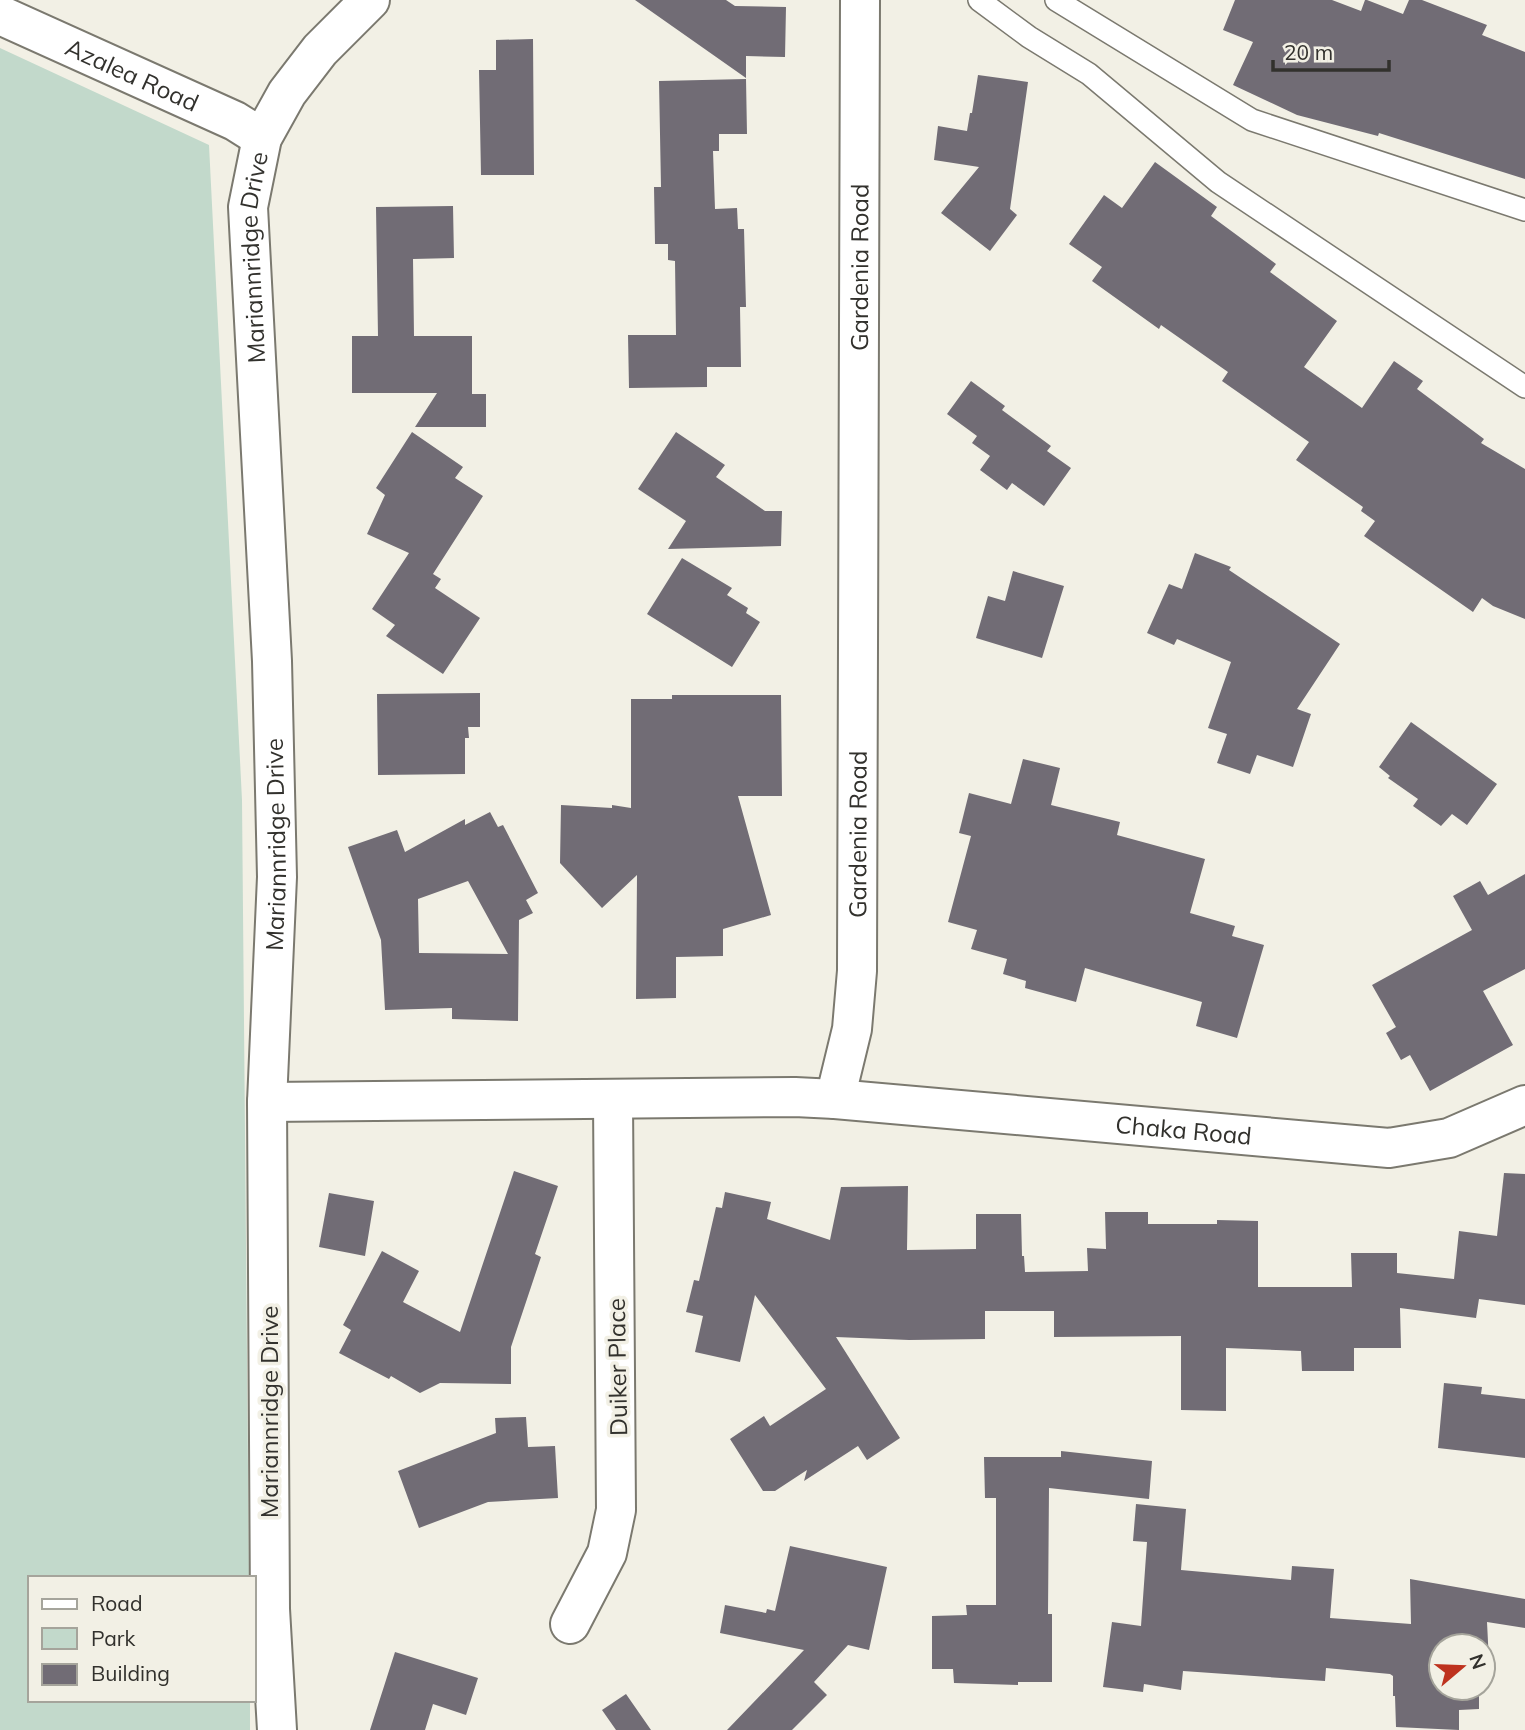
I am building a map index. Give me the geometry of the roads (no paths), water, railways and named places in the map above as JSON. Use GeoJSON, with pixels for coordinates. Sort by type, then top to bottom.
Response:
{"type":"FeatureCollection","features":[{"type":"Feature","properties":{"kind":"street","name":"Mariannridge Drive"},"geometry":{"type":"LineString","coordinates":[[277,1730],[270,1609],[267,1102],[277,877],[272,660],[248,207],[262,138],[287,93],[320,50],[370,0]]}},
{"type":"Feature","properties":{"kind":"street","name":"Gardenia Road"},"geometry":{"type":"LineString","coordinates":[[835,1099],[852,1029],[857,971],[860,0]]}},
{"type":"Feature","properties":{"kind":"street","name":"Azalea Road"},"geometry":{"type":"LineString","coordinates":[[0,15],[234,121],[262,138]]}},
{"type":"Feature","properties":{"kind":"street"},"geometry":{"type":"LineString","coordinates":[[267,1102],[835,1099]]}},
{"type":"Feature","properties":{"kind":"street","name":"Chaka Road"},"geometry":{"type":"LineString","coordinates":[[835,1099],[1389,1148],[1449,1138],[1525,1105]]}},
{"type":"Feature","properties":{"kind":"street","name":"Duiker Place"},"geometry":{"type":"LineString","coordinates":[[570,1624],[607,1553],[616,1510],[618,1453],[614,1100]]}},
{"type":"Feature","properties":{"kind":"lane"},"geometry":{"type":"LineString","coordinates":[[979,0],[1029,37],[1089,74],[1218,182],[1525,387]]}},
{"type":"Feature","properties":{"kind":"lane"},"geometry":{"type":"LineString","coordinates":[[1056,0],[1252,120],[1525,210]]}}]}
